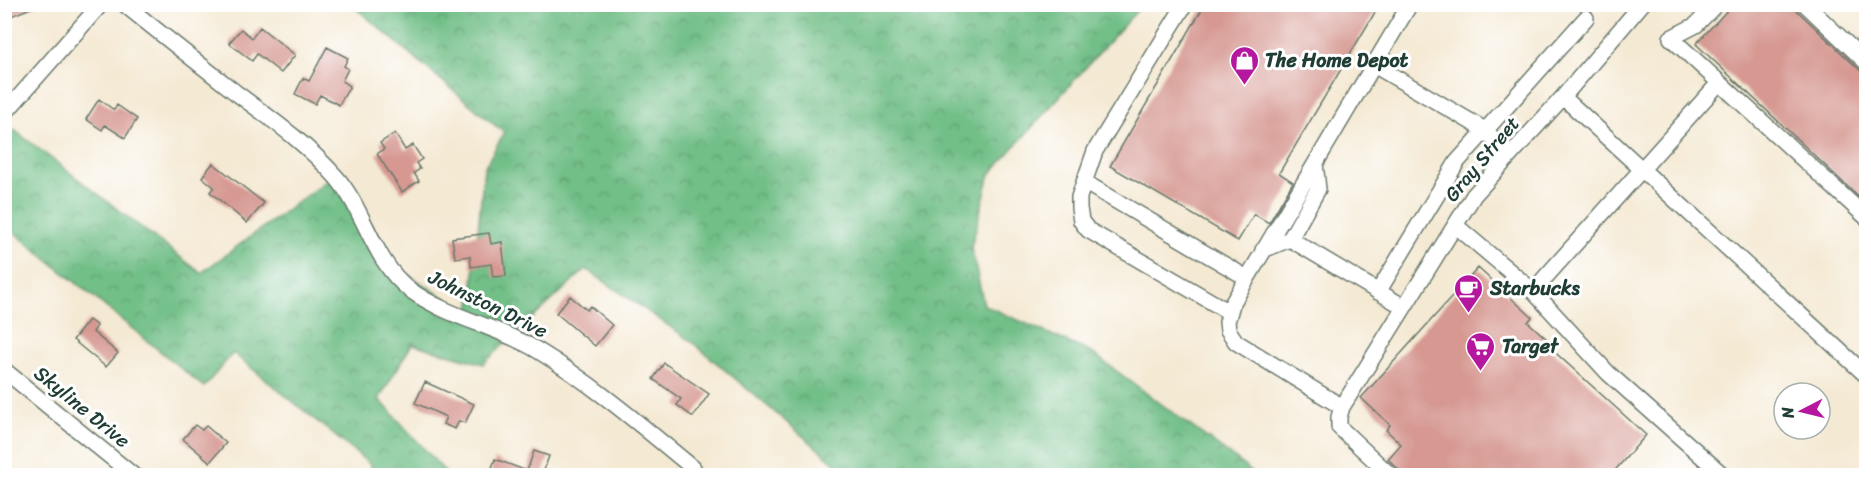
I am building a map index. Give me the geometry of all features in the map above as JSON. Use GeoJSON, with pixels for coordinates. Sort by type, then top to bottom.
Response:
{"type":"FeatureCollection","features":[{"type":"Feature","properties":{"kind":"street"},"geometry":{"type":"LineString","coordinates":[[4,114],[101,4]]}},
{"type":"Feature","properties":{"kind":"street","name":"Johnston Drive"},"geometry":{"type":"LineString","coordinates":[[124,4],[309,149],[337,178],[351,198],[386,263],[410,289],[454,315],[511,336],[537,350],[609,399],[693,468],[698,476]]}},
{"type":"Feature","properties":{"kind":"street"},"geometry":{"type":"LineString","coordinates":[[1185,4],[1095,151],[1079,197],[1079,208],[1081,221],[1088,230],[1228,312]]}},
{"type":"Feature","properties":{"kind":"street"},"geometry":{"type":"LineString","coordinates":[[1391,476],[1339,427],[1340,412],[1236,342],[1228,330],[1228,312],[1410,4]]}},
{"type":"Feature","properties":{"kind":"street","name":"Gray Street"},"geometry":{"type":"LineString","coordinates":[[1340,412],[1474,195],[1563,97],[1641,4]]}},
{"type":"Feature","properties":{"kind":"street"},"geometry":{"type":"LineString","coordinates":[[1716,4],[1696,25],[1671,38],[1866,217]]}},
{"type":"Feature","properties":{"kind":"street"},"geometry":{"type":"LineString","coordinates":[[1805,4],[1866,62]]}},
{"type":"Feature","properties":{"kind":"street"},"geometry":{"type":"LineString","coordinates":[[1378,292],[1457,162],[1586,18]]}},
{"type":"Feature","properties":{"kind":"street"},"geometry":{"type":"LineString","coordinates":[[1374,65],[1485,130],[1509,155]]}},
{"type":"Feature","properties":{"kind":"street"},"geometry":{"type":"LineString","coordinates":[[1533,291],[1719,83]]}},
{"type":"Feature","properties":{"kind":"street"},"geometry":{"type":"LineString","coordinates":[[1563,97],[1866,375]]}},
{"type":"Feature","properties":{"kind":"street"},"geometry":{"type":"LineString","coordinates":[[1263,250],[1290,239],[1318,189],[1315,164]]}},
{"type":"Feature","properties":{"kind":"street"},"geometry":{"type":"LineString","coordinates":[[1084,182],[1247,278]]}},
{"type":"Feature","properties":{"kind":"street"},"geometry":{"type":"LineString","coordinates":[[1455,225],[1533,291],[1608,373],[1724,476]]}},
{"type":"Feature","properties":{"kind":"street"},"geometry":{"type":"LineString","coordinates":[[1290,239],[1404,307]]}},
{"type":"Feature","properties":{"kind":"street","name":"Skyline Drive"},"geometry":{"type":"LineString","coordinates":[[4,370],[134,476]]}},
{"type":"Feature","properties":{"kind":"green space"},"geometry":{"type":"Polygon","coordinates":[[[352,5],[1142,5],[990,174],[971,247],[984,305],[1092,353],[1254,475],[849,475],[692,342],[586,269],[483,364],[412,344],[379,399],[448,475],[365,475],[372,466],[233,353],[204,387],[5,225],[5,123],[201,273],[337,173],[399,269],[470,314],[484,168],[504,133],[352,5]]]}},
{"type":"Feature","properties":{"kind":"building"},"geometry":{"type":"Polygon","coordinates":[[[4,4],[38,4],[38,5],[4,19],[4,4]]]}},
{"type":"Feature","properties":{"kind":"building","name":"The Home Depot"},"geometry":{"type":"Polygon","coordinates":[[[1205,4],[1380,4],[1279,173],[1293,182],[1269,223],[1254,214],[1238,241],[1110,166],[1205,4]]]}},
{"type":"Feature","properties":{"kind":"building"},"geometry":{"type":"Polygon","coordinates":[[[1733,4],[1790,4],[1866,76],[1866,204],[1696,44],[1733,4]]]}},
{"type":"Feature","properties":{"kind":"building"},"geometry":{"type":"Polygon","coordinates":[[[260,27],[295,55],[281,73],[257,54],[252,61],[229,43],[241,29],[252,38],[260,27]]]}},
{"type":"Feature","properties":{"kind":"building"},"geometry":{"type":"Polygon","coordinates":[[[327,47],[348,58],[344,66],[348,69],[342,81],[350,86],[339,105],[320,95],[315,104],[295,94],[303,78],[309,81],[327,47]]]}},
{"type":"Feature","properties":{"kind":"building"},"geometry":{"type":"Polygon","coordinates":[[[99,99],[114,110],[117,105],[137,119],[125,138],[105,125],[102,130],[86,119],[99,99]]]}},
{"type":"Feature","properties":{"kind":"building"},"geometry":{"type":"Polygon","coordinates":[[[395,133],[405,150],[413,145],[422,159],[416,163],[420,169],[414,173],[419,181],[402,192],[377,154],[384,149],[380,143],[395,133]]]}},
{"type":"Feature","properties":{"kind":"building"},"geometry":{"type":"Polygon","coordinates":[[[213,163],[264,203],[247,223],[210,192],[214,187],[202,177],[213,163]]]}},
{"type":"Feature","properties":{"kind":"building"},"geometry":{"type":"Polygon","coordinates":[[[489,233],[491,244],[502,242],[506,276],[493,277],[491,264],[471,267],[470,256],[455,258],[452,238],[489,233]]]}},
{"type":"Feature","properties":{"kind":"building","name":"Target"},"geometry":{"type":"Polygon","coordinates":[[[1478,268],[1532,317],[1528,322],[1549,341],[1547,345],[1646,435],[1610,476],[1400,476],[1398,469],[1388,459],[1401,444],[1386,430],[1390,425],[1361,398],[1478,268]]]}},
{"type":"Feature","properties":{"kind":"building"},"geometry":{"type":"Polygon","coordinates":[[[570,296],[587,310],[590,306],[612,325],[595,346],[556,313],[570,296]]]}},
{"type":"Feature","properties":{"kind":"building"},"geometry":{"type":"Polygon","coordinates":[[[89,320],[97,326],[93,332],[118,353],[106,367],[73,340],[89,320]]]}},
{"type":"Feature","properties":{"kind":"building"},"geometry":{"type":"Polygon","coordinates":[[[664,363],[709,394],[693,417],[677,405],[681,399],[653,379],[664,363]]]}},
{"type":"Feature","properties":{"kind":"building"},"geometry":{"type":"Polygon","coordinates":[[[425,382],[474,404],[465,423],[459,421],[455,429],[443,424],[446,417],[415,403],[425,382]]]}},
{"type":"Feature","properties":{"kind":"building"},"geometry":{"type":"Polygon","coordinates":[[[195,425],[202,430],[206,426],[226,443],[210,462],[183,439],[195,425]]]}},
{"type":"Feature","properties":{"kind":"building"},"geometry":{"type":"Polygon","coordinates":[[[534,451],[549,456],[542,476],[489,476],[495,459],[527,471],[534,451]]]}},
{"type":"Feature","properties":{"kind":"place","name":"The Home Depot"},"geometry":{"type":"Point","coordinates":[1244,86]}},
{"type":"Feature","properties":{"kind":"place","name":"Starbucks"},"geometry":{"type":"Point","coordinates":[1469,314]}},
{"type":"Feature","properties":{"kind":"place","name":"Target"},"geometry":{"type":"Point","coordinates":[1481,372]}}]}
